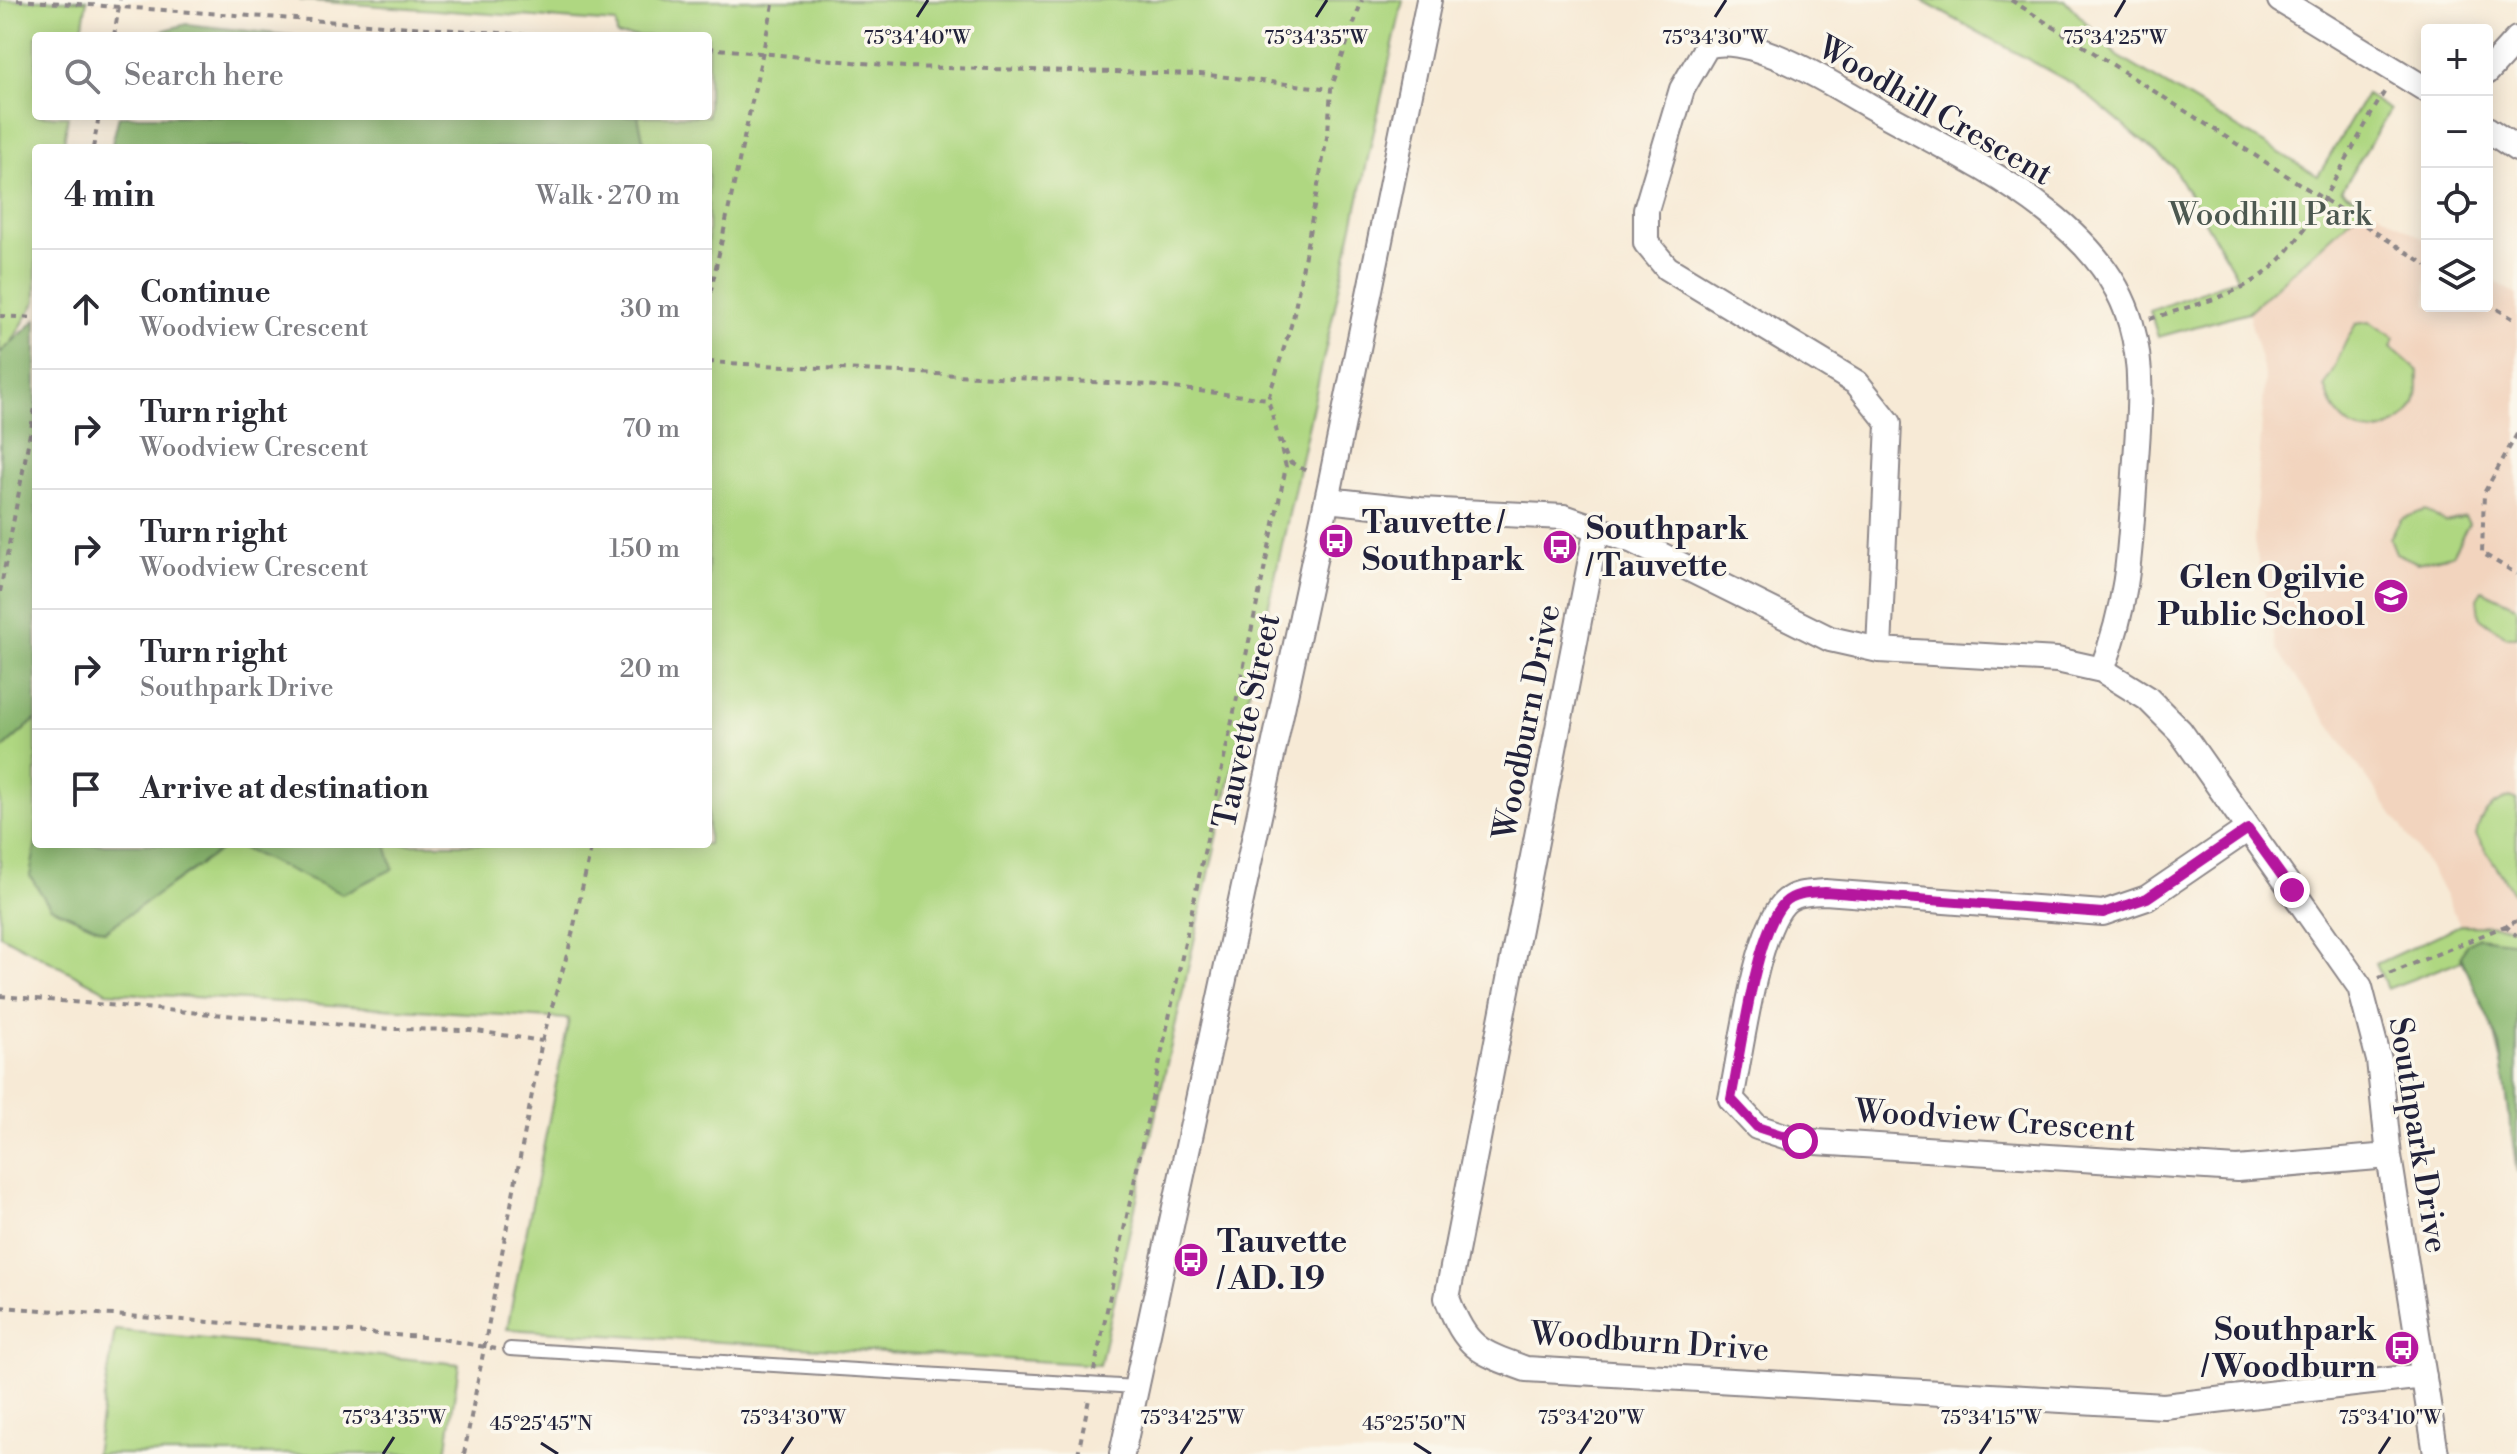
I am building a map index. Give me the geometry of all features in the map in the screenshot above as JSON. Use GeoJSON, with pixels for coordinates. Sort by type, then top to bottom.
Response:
{"type":"FeatureCollection","features":[{"type":"Feature","properties":{"kind":"street","name":"Tauvette Street"},"geometry":{"type":"LineString","coordinates":[[1122,1454],[1329,491],[1429,0]]}},
{"type":"Feature","properties":{"kind":"street"},"geometry":{"type":"LineString","coordinates":[[2280,0],[2421,86]]}},
{"type":"Feature","properties":{"kind":"street"},"geometry":{"type":"LineString","coordinates":[[2493,65],[2517,39]]}},
{"type":"Feature","properties":{"kind":"street","name":"Woodhill Crescent"},"geometry":{"type":"LineString","coordinates":[[1879,650],[1889,423],[1857,383],[1667,268],[1646,243],[1646,210],[1682,89],[1707,46],[1721,41],[1771,56],[1820,77],[2031,199],[2092,251],[2123,299],[2132,326],[2140,391],[2127,589],[2115,640],[2102,670]]}},
{"type":"Feature","properties":{"kind":"street"},"geometry":{"type":"LineString","coordinates":[[2493,133],[2517,149]]}},
{"type":"Feature","properties":{"kind":"street","name":"Southpark Drive"},"geometry":{"type":"LineString","coordinates":[[1329,491],[1420,510],[1564,517],[1633,541],[1830,639],[1879,650],[2057,660],[2102,670],[2147,698],[2180,731],[2360,987],[2379,1060],[2389,1156],[2436,1454]]}},
{"type":"Feature","properties":{"kind":"street","name":"Woodburn Drive"},"geometry":{"type":"LineString","coordinates":[[1597,528],[1447,1298],[1456,1323],[1481,1353],[1526,1369],[2164,1406],[2424,1376]]}},
{"type":"Feature","properties":{"kind":"street","name":"Woodview Crescent"},"geometry":{"type":"LineString","coordinates":[[2248,829],[2147,898],[2103,913],[1825,892],[1797,895],[1785,902],[1766,930],[1731,1099],[1757,1127],[1800,1141],[2237,1169],[2389,1156]]}},
{"type":"Feature","properties":{"kind":"lane"},"geometry":{"type":"LineString","coordinates":[[510,1349],[1136,1387]]}},
{"type":"Feature","properties":{"kind":"path"},"geometry":{"type":"LineString","coordinates":[[17,0],[120,3],[492,32]]}},
{"type":"Feature","properties":{"kind":"path"},"geometry":{"type":"LineString","coordinates":[[712,285],[774,0]]}},
{"type":"Feature","properties":{"kind":"path"},"geometry":{"type":"LineString","coordinates":[[1078,1454],[1286,467],[1268,399],[1293,319],[1328,132],[1331,89],[1362,0]]}},
{"type":"Feature","properties":{"kind":"path"},"geometry":{"type":"LineString","coordinates":[[2011,0],[2421,261]]}},
{"type":"Feature","properties":{"kind":"path"},"geometry":{"type":"LineString","coordinates":[[115,32],[120,3]]}},
{"type":"Feature","properties":{"kind":"path"},"geometry":{"type":"LineString","coordinates":[[712,48],[905,67],[1200,74],[1331,89]]}},
{"type":"Feature","properties":{"kind":"path"},"geometry":{"type":"LineString","coordinates":[[2132,326],[2234,290],[2269,271],[2296,240],[2396,71]]}},
{"type":"Feature","properties":{"kind":"path"},"geometry":{"type":"LineString","coordinates":[[94,144],[98,120]]}},
{"type":"Feature","properties":{"kind":"path"},"geometry":{"type":"LineString","coordinates":[[2493,307],[2517,321]]}},
{"type":"Feature","properties":{"kind":"path"},"geometry":{"type":"LineString","coordinates":[[0,316],[32,318]]}},
{"type":"Feature","properties":{"kind":"path"},"geometry":{"type":"LineString","coordinates":[[712,362],[1148,385],[1268,399]]}},
{"type":"Feature","properties":{"kind":"path"},"geometry":{"type":"LineString","coordinates":[[1268,399],[1290,462],[1329,491]]}},
{"type":"Feature","properties":{"kind":"path"},"geometry":{"type":"LineString","coordinates":[[0,592],[32,423]]}},
{"type":"Feature","properties":{"kind":"path"},"geometry":{"type":"LineString","coordinates":[[2517,434],[2484,493],[2482,553],[2517,574]]}},
{"type":"Feature","properties":{"kind":"path"},"geometry":{"type":"LineString","coordinates":[[464,1454],[542,1041],[569,948],[591,848]]}},
{"type":"Feature","properties":{"kind":"path"},"geometry":{"type":"LineString","coordinates":[[2360,987],[2517,921]]}},
{"type":"Feature","properties":{"kind":"path"},"geometry":{"type":"LineString","coordinates":[[2505,925],[2517,936]]}},
{"type":"Feature","properties":{"kind":"path"},"geometry":{"type":"LineString","coordinates":[[0,996],[391,1029],[470,1030],[542,1041]]}},
{"type":"Feature","properties":{"kind":"path"},"geometry":{"type":"LineString","coordinates":[[0,1307],[436,1338],[483,1349],[510,1349]]}},
{"type":"Feature","properties":{"kind":"shaded area","name":"Glen Ogilvie Public School"},"geometry":{"type":"Polygon","coordinates":[[[2366,205],[2421,237],[2421,312],[2493,312],[2493,281],[2517,295],[2517,926],[2460,925],[2432,871],[2277,650],[2254,542],[2265,375],[2248,312],[2366,205]]]}},
{"type":"Feature","properties":{"kind":"green space"},"geometry":{"type":"Polygon","coordinates":[[[0,0],[87,0],[82,32],[32,32],[32,120],[67,120],[64,144],[32,144],[32,308],[11,343],[0,353],[0,0]]]}},
{"type":"Feature","properties":{"kind":"green space"},"geometry":{"type":"Polygon","coordinates":[[[299,0],[1403,0],[1100,1365],[507,1329],[569,1019],[107,992],[0,935],[0,751],[32,723],[32,848],[712,848],[712,144],[644,144],[639,120],[712,120],[712,32],[617,32],[616,23],[299,0]]]}},
{"type":"Feature","properties":{"kind":"green space","name":"Woodhill Park"},"geometry":{"type":"Polygon","coordinates":[[[1920,0],[2065,0],[2116,55],[2318,176],[2366,95],[2390,110],[2342,190],[2366,205],[2248,312],[2158,337],[2150,311],[2238,278],[2173,167],[2075,85],[1920,0]]]}},
{"type":"Feature","properties":{"kind":"green space"},"geometry":{"type":"Polygon","coordinates":[[[186,24],[258,32],[159,32],[186,24]]]}},
{"type":"Feature","properties":{"kind":"green space"},"geometry":{"type":"Polygon","coordinates":[[[118,120],[639,120],[644,144],[112,144],[118,120]]]}},
{"type":"Feature","properties":{"kind":"green space"},"geometry":{"type":"Polygon","coordinates":[[[2369,322],[2395,338],[2391,347],[2418,371],[2418,390],[2414,406],[2401,421],[2382,430],[2361,431],[2338,414],[2325,386],[2356,324],[2369,322]]]}},
{"type":"Feature","properties":{"kind":"green space"},"geometry":{"type":"Polygon","coordinates":[[[32,324],[32,723],[0,751],[0,353],[32,324]]]}},
{"type":"Feature","properties":{"kind":"green space"},"geometry":{"type":"Polygon","coordinates":[[[2425,510],[2446,522],[2465,517],[2469,523],[2452,555],[2418,563],[2396,553],[2390,538],[2401,519],[2425,510]]]}},
{"type":"Feature","properties":{"kind":"green space"},"geometry":{"type":"Polygon","coordinates":[[[2482,590],[2517,607],[2517,637],[2507,637],[2479,617],[2477,598],[2482,590]]]}},
{"type":"Feature","properties":{"kind":"green space"},"geometry":{"type":"Polygon","coordinates":[[[2510,797],[2517,800],[2516,897],[2476,835],[2487,811],[2510,797]]]}},
{"type":"Feature","properties":{"kind":"green space"},"geometry":{"type":"Polygon","coordinates":[[[35,848],[223,848],[105,931],[50,907],[30,876],[35,848]]]}},
{"type":"Feature","properties":{"kind":"green space"},"geometry":{"type":"Polygon","coordinates":[[[241,848],[387,848],[393,869],[342,894],[241,848]]]}},
{"type":"Feature","properties":{"kind":"green space"},"geometry":{"type":"Polygon","coordinates":[[[2460,925],[2517,926],[2517,1157],[2504,1071],[2475,955],[2387,989],[2376,964],[2460,925]]]}},
{"type":"Feature","properties":{"kind":"green space"},"geometry":{"type":"Polygon","coordinates":[[[2478,937],[2517,942],[2517,1173],[2500,1045],[2461,957],[2466,945],[2478,937]]]}},
{"type":"Feature","properties":{"kind":"green space"},"geometry":{"type":"Polygon","coordinates":[[[115,1330],[459,1364],[446,1454],[95,1454],[115,1330]]]}},
{"type":"Feature","properties":{"kind":"place","name":"Tauvette / Southpark"},"geometry":{"type":"Point","coordinates":[1336,541]}},
{"type":"Feature","properties":{"kind":"place","name":"Southpark / Tauvette"},"geometry":{"type":"Point","coordinates":[1560,547]}},
{"type":"Feature","properties":{"kind":"place","name":"Glen Ogilvie Public School"},"geometry":{"type":"Point","coordinates":[2391,596]}},
{"type":"Feature","properties":{"kind":"place","name":"Tauvette / AD. 19"},"geometry":{"type":"Point","coordinates":[1191,1260]}},
{"type":"Feature","properties":{"kind":"place","name":"Southpark / Woodburn"},"geometry":{"type":"Point","coordinates":[2402,1348]}},
{"type":"Feature","properties":{"kind":"route"},"geometry":{"type":"LineString","coordinates":[[1800,1141],[1757,1127],[1731,1099],[1766,930],[1785,902],[1797,895],[1825,892],[2103,913],[2147,898],[2248,829],[2292,890]]}}]}
